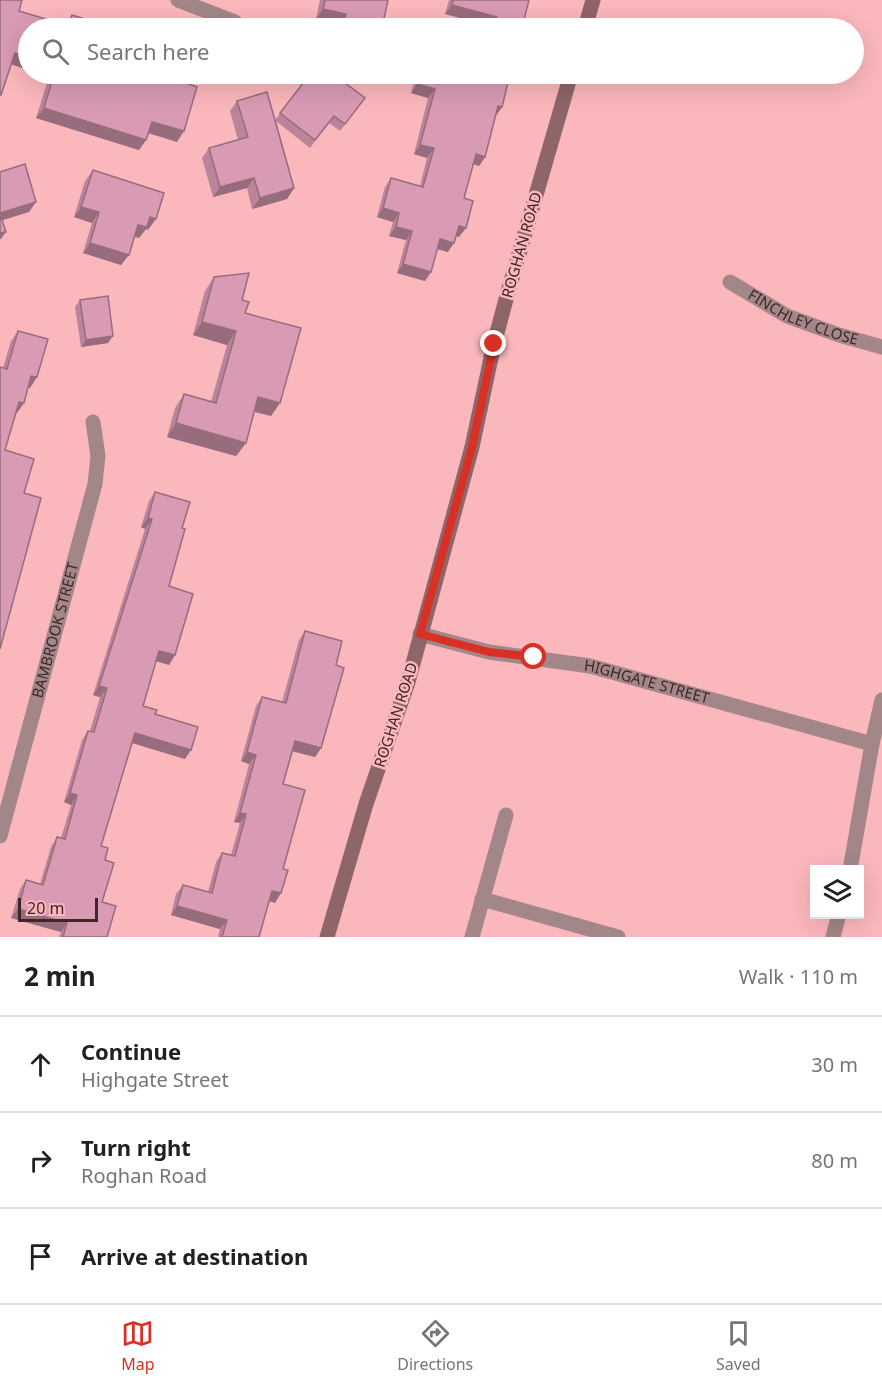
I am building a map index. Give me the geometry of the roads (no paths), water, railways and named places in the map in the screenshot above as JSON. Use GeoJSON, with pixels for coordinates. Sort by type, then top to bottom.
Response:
{"type":"FeatureCollection","features":[{"type":"Feature","properties":{"kind":"main road"},"geometry":{"type":"LineString","coordinates":[[588,18],[593,0]]}},
{"type":"Feature","properties":{"kind":"main road","name":"ROGHAN ROAD"},"geometry":{"type":"LineString","coordinates":[[327,937],[366,804],[408,682],[472,447],[508,292],[568,84]]}},
{"type":"Feature","properties":{"kind":"street"},"geometry":{"type":"LineString","coordinates":[[178,0],[224,18]]}},
{"type":"Feature","properties":{"kind":"street","name":"FINCHLEY CLOSE"},"geometry":{"type":"LineString","coordinates":[[730,282],[787,316],[839,335],[882,347]]}},
{"type":"Feature","properties":{"kind":"street","name":"BAMBROOK STREET"},"geometry":{"type":"LineString","coordinates":[[0,836],[95,484],[98,456],[93,422]]}},
{"type":"Feature","properties":{"kind":"street","name":"HIGHGATE STREET"},"geometry":{"type":"LineString","coordinates":[[420,634],[500,654],[590,666],[872,744]]}},
{"type":"Feature","properties":{"kind":"street"},"geometry":{"type":"LineString","coordinates":[[851,865],[882,700]]}},
{"type":"Feature","properties":{"kind":"street"},"geometry":{"type":"LineString","coordinates":[[472,937],[506,815]]}},
{"type":"Feature","properties":{"kind":"street"},"geometry":{"type":"LineString","coordinates":[[482,899],[618,937]]}},
{"type":"Feature","properties":{"kind":"street"},"geometry":{"type":"LineString","coordinates":[[833,937],[838,919]]}}]}
